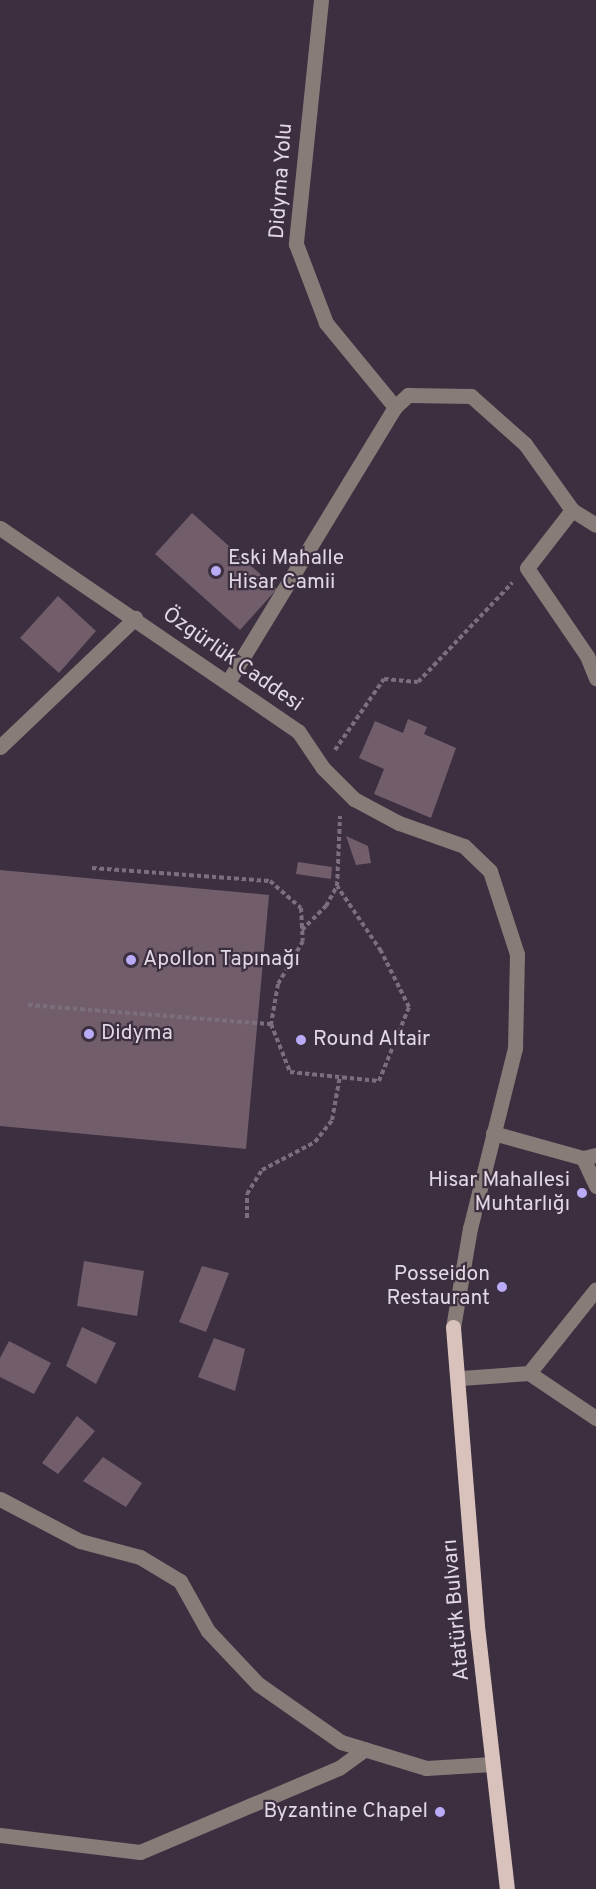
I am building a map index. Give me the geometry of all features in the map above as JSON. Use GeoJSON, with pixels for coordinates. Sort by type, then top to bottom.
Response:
{"type":"FeatureCollection","features":[{"type":"Feature","properties":{"kind":"main road","name":"Atatürk Bulvarı"},"geometry":{"type":"LineString","coordinates":[[453,1327],[461,1378],[492,1764],[507,1889]]}},
{"type":"Feature","properties":{"kind":"street","name":"Didyma Yolu"},"geometry":{"type":"LineString","coordinates":[[321,0],[296,244],[326,323],[395,407]]}},
{"type":"Feature","properties":{"kind":"street"},"geometry":{"type":"LineString","coordinates":[[229,680],[395,407],[408,395],[471,396],[525,444],[572,510],[596,525]]}},
{"type":"Feature","properties":{"kind":"street"},"geometry":{"type":"LineString","coordinates":[[572,510],[527,568],[587,656],[596,678]]}},
{"type":"Feature","properties":{"kind":"street","name":"Özgürlük Caddesi"},"geometry":{"type":"LineString","coordinates":[[0,528],[229,680],[298,731],[323,768],[354,799],[399,823],[465,846],[490,871],[517,954],[515,1048],[493,1133],[453,1327]]}},
{"type":"Feature","properties":{"kind":"street"},"geometry":{"type":"LineString","coordinates":[[0,747],[135,618]]}},
{"type":"Feature","properties":{"kind":"street"},"geometry":{"type":"LineString","coordinates":[[493,1133],[590,1156],[596,1186]]}},
{"type":"Feature","properties":{"kind":"street"},"geometry":{"type":"LineString","coordinates":[[529,1373],[596,1289]]}},
{"type":"Feature","properties":{"kind":"street"},"geometry":{"type":"LineString","coordinates":[[461,1378],[529,1373],[596,1418]]}},
{"type":"Feature","properties":{"kind":"street"},"geometry":{"type":"LineString","coordinates":[[0,1499],[80,1541],[140,1557],[180,1581],[207,1631],[258,1684],[340,1742],[426,1768],[492,1764]]}},
{"type":"Feature","properties":{"kind":"street"},"geometry":{"type":"LineString","coordinates":[[0,1834],[140,1852],[339,1768],[365,1749]]}},
{"type":"Feature","properties":{"kind":"path"},"geometry":{"type":"LineString","coordinates":[[323,768],[384,678],[418,682],[527,568]]}},
{"type":"Feature","properties":{"kind":"path"},"geometry":{"type":"LineString","coordinates":[[301,930],[326,906],[337,886],[340,816],[354,799]]}},
{"type":"Feature","properties":{"kind":"path"},"geometry":{"type":"LineString","coordinates":[[92,868],[270,881],[301,908],[303,941],[278,984],[271,1024],[290,1072],[379,1081],[409,1007],[381,951],[337,886]]}},
{"type":"Feature","properties":{"kind":"path"},"geometry":{"type":"LineString","coordinates":[[28,1005],[271,1024]]}},
{"type":"Feature","properties":{"kind":"path"},"geometry":{"type":"LineString","coordinates":[[247,1218],[247,1194],[262,1170],[315,1143],[332,1120],[340,1076]]}},
{"type":"Feature","properties":{"kind":"building","name":"Eski Mahalle Hisar Camii"},"geometry":{"type":"Polygon","coordinates":[[[192,513],[277,589],[240,630],[155,554],[192,513]]]}},
{"type":"Feature","properties":{"kind":"building"},"geometry":{"type":"Polygon","coordinates":[[[58,596],[96,631],[59,673],[20,638],[58,596]]]}},
{"type":"Feature","properties":{"kind":"building"},"geometry":{"type":"Polygon","coordinates":[[[408,719],[427,727],[424,734],[456,748],[431,818],[374,794],[384,769],[359,758],[375,721],[403,733],[408,719]]]}},
{"type":"Feature","properties":{"kind":"building"},"geometry":{"type":"Polygon","coordinates":[[[346,836],[368,846],[371,863],[356,865],[346,836]]]}},
{"type":"Feature","properties":{"kind":"building"},"geometry":{"type":"Polygon","coordinates":[[[298,862],[332,867],[331,879],[296,874],[298,862]]]}},
{"type":"Feature","properties":{"kind":"building","name":"Apollon Tapınağı"},"geometry":{"type":"Polygon","coordinates":[[[0,870],[269,895],[246,1149],[0,1126],[0,870]]]}},
{"type":"Feature","properties":{"kind":"building"},"geometry":{"type":"Polygon","coordinates":[[[84,1261],[144,1271],[137,1316],[77,1306],[84,1261]]]}},
{"type":"Feature","properties":{"kind":"building"},"geometry":{"type":"Polygon","coordinates":[[[202,1266],[229,1273],[206,1332],[179,1322],[202,1266]]]}},
{"type":"Feature","properties":{"kind":"building"},"geometry":{"type":"Polygon","coordinates":[[[82,1327],[116,1343],[96,1384],[66,1366],[82,1327]]]}},
{"type":"Feature","properties":{"kind":"building"},"geometry":{"type":"Polygon","coordinates":[[[214,1338],[245,1349],[235,1391],[198,1377],[214,1338]]]}},
{"type":"Feature","properties":{"kind":"building"},"geometry":{"type":"Polygon","coordinates":[[[9,1341],[51,1363],[34,1394],[0,1377],[0,1358],[9,1341]]]}},
{"type":"Feature","properties":{"kind":"building"},"geometry":{"type":"Polygon","coordinates":[[[77,1416],[95,1431],[58,1474],[42,1463],[77,1416]]]}},
{"type":"Feature","properties":{"kind":"building"},"geometry":{"type":"Polygon","coordinates":[[[103,1457],[142,1483],[126,1507],[83,1481],[103,1457]]]}},
{"type":"Feature","properties":{"kind":"place","name":"Eski Mahalle Hisar Camii"},"geometry":{"type":"Point","coordinates":[216,571]}},
{"type":"Feature","properties":{"kind":"place","name":"Apollon Tapınağı"},"geometry":{"type":"Point","coordinates":[131,960]}},
{"type":"Feature","properties":{"kind":"place","name":"Didyma"},"geometry":{"type":"Point","coordinates":[89,1034]}},
{"type":"Feature","properties":{"kind":"place","name":"Round Altair"},"geometry":{"type":"Point","coordinates":[301,1040]}},
{"type":"Feature","properties":{"kind":"place","name":"Hisar Mahallesi Muhtarlığı"},"geometry":{"type":"Point","coordinates":[582,1193]}},
{"type":"Feature","properties":{"kind":"place","name":"Posseidon Restaurant"},"geometry":{"type":"Point","coordinates":[502,1287]}},
{"type":"Feature","properties":{"kind":"place","name":"Byzantine Chapel"},"geometry":{"type":"Point","coordinates":[440,1812]}}]}
